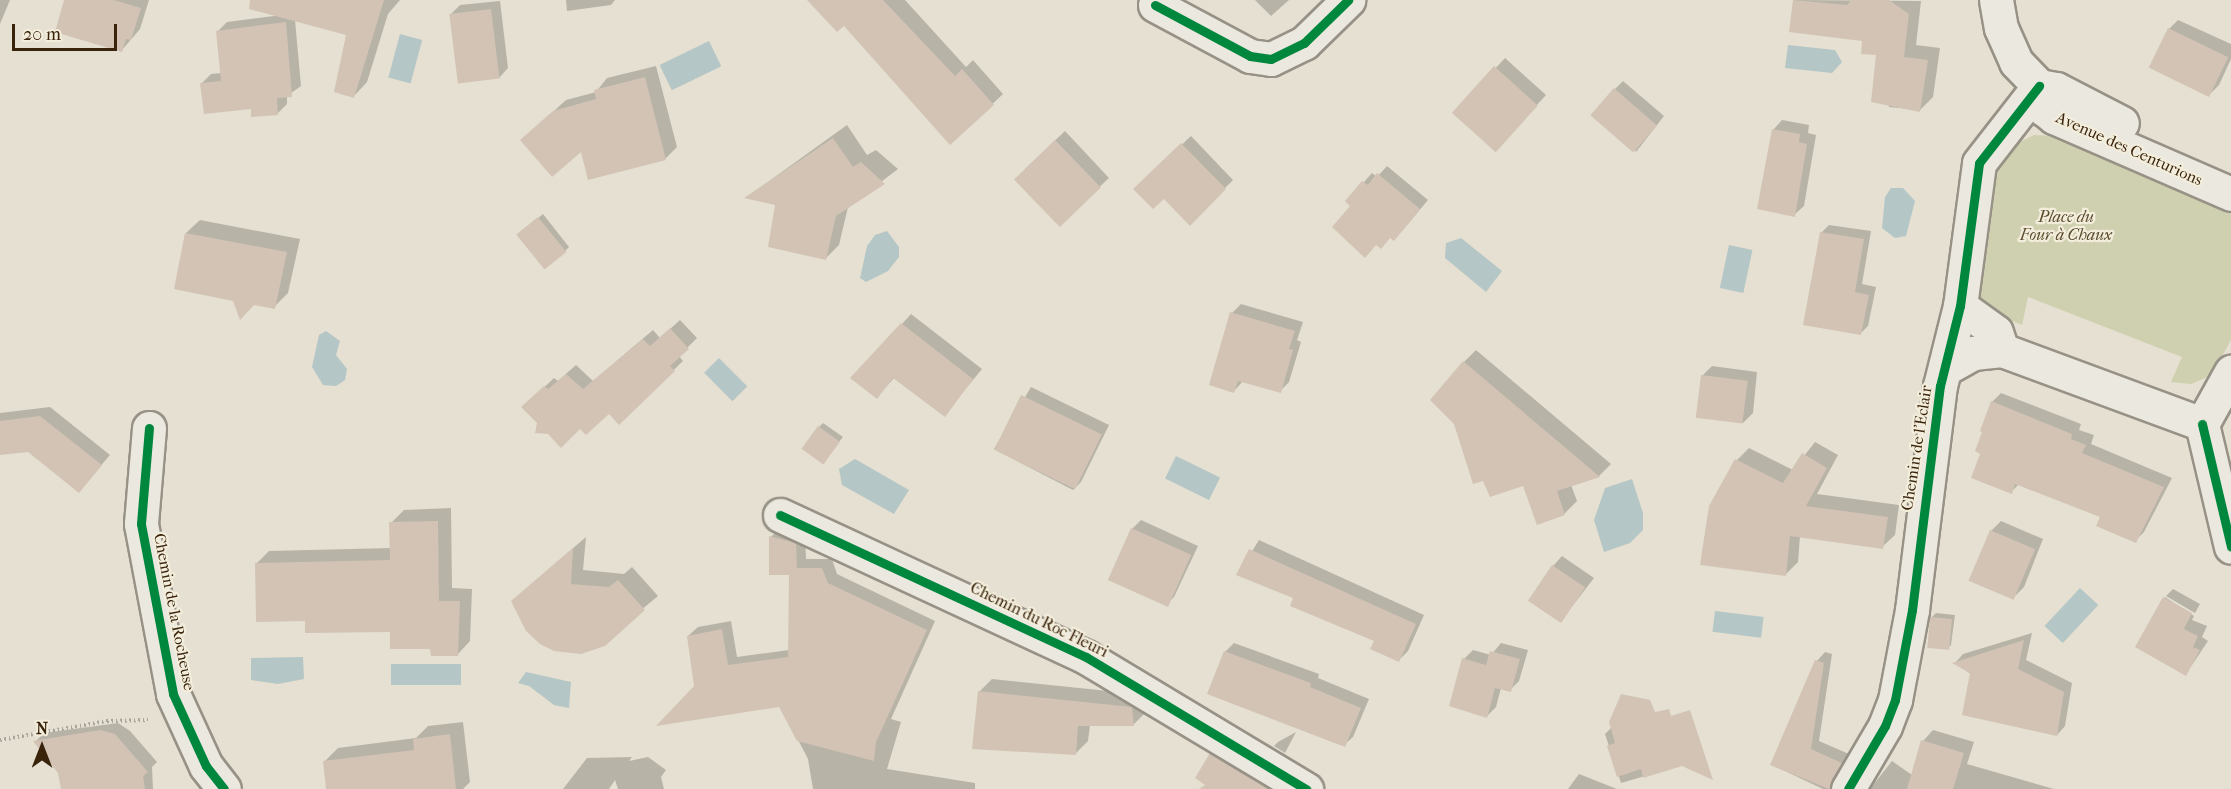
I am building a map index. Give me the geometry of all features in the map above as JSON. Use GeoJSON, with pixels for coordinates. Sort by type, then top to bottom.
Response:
{"type":"FeatureCollection","features":[{"type":"Feature","properties":{"kind":"street"},"geometry":{"type":"LineString","coordinates":[[1155,5],[1250,56],[1271,59],[1304,43],[1348,0]]}},
{"type":"Feature","properties":{"kind":"street"},"geometry":{"type":"LineString","coordinates":[[1996,0],[2001,28],[2016,62],[2039,86]]}},
{"type":"Feature","properties":{"kind":"street","name":"Avenue des Centurions"},"geometry":{"type":"LineString","coordinates":[[2231,169],[2086,108],[2056,89],[2039,86],[2044,109],[2054,117],[2231,194]]}},
{"type":"Feature","properties":{"kind":"street","name":"Chemin de l'Eclair"},"geometry":{"type":"LineString","coordinates":[[1848,789],[1885,726],[1895,700],[1912,610],[1940,387],[1948,367],[1960,306],[1979,163],[2039,86]]}},
{"type":"Feature","properties":{"kind":"street"},"geometry":{"type":"LineString","coordinates":[[1960,306],[1996,332],[2002,350]]}},
{"type":"Feature","properties":{"kind":"street"},"geometry":{"type":"LineString","coordinates":[[1948,367],[1973,353],[2002,350],[2202,424]]}},
{"type":"Feature","properties":{"kind":"street"},"geometry":{"type":"LineString","coordinates":[[2231,372],[2202,424],[2231,547]]}},
{"type":"Feature","properties":{"kind":"street","name":"Chemin de la Rocheuse"},"geometry":{"type":"LineString","coordinates":[[149,428],[141,524],[173,694],[206,766],[224,789]]}},
{"type":"Feature","properties":{"kind":"street","name":"Chemin du Roc Fleuri"},"geometry":{"type":"LineString","coordinates":[[780,515],[1086,657],[1306,789]]}},
{"type":"Feature","properties":{"kind":"path"},"geometry":{"type":"LineString","coordinates":[[0,740],[107,720],[185,720]]}},
{"type":"Feature","properties":{"kind":"green space","name":"Place du Four à Chaux"},"geometry":{"type":"Polygon","coordinates":[[[2034,135],[2054,136],[2231,211],[2231,340],[2214,371],[2205,378],[2191,384],[2171,382],[2182,357],[2028,297],[2022,325],[1996,314],[1977,295],[1992,182],[2006,149],[2034,135]]]}},
{"type":"Feature","properties":{"kind":"shaded area"},"geometry":{"type":"Polygon","coordinates":[[[400,34],[422,40],[411,83],[388,77],[400,34]]]}},
{"type":"Feature","properties":{"kind":"shaded area"},"geometry":{"type":"Polygon","coordinates":[[[709,41],[721,66],[672,90],[660,65],[709,41]]]}},
{"type":"Feature","properties":{"kind":"shaded area"},"geometry":{"type":"Polygon","coordinates":[[[1788,45],[1835,50],[1842,62],[1832,73],[1785,68],[1788,45]]]}},
{"type":"Feature","properties":{"kind":"shaded area"},"geometry":{"type":"Polygon","coordinates":[[[1891,188],[1903,188],[1915,201],[1906,236],[1895,238],[1882,228],[1885,197],[1891,188]]]}},
{"type":"Feature","properties":{"kind":"shaded area"},"geometry":{"type":"Polygon","coordinates":[[[887,231],[899,247],[899,257],[888,271],[866,282],[860,278],[867,246],[875,235],[887,231]]]}},
{"type":"Feature","properties":{"kind":"shaded area"},"geometry":{"type":"Polygon","coordinates":[[[1461,238],[1502,271],[1486,292],[1445,258],[1446,243],[1461,238]]]}},
{"type":"Feature","properties":{"kind":"shaded area"},"geometry":{"type":"Polygon","coordinates":[[[1729,245],[1752,250],[1743,293],[1720,288],[1729,245]]]}},
{"type":"Feature","properties":{"kind":"shaded area"},"geometry":{"type":"Polygon","coordinates":[[[326,331],[340,341],[336,355],[347,369],[345,380],[336,386],[323,385],[312,367],[319,335],[326,331]]]}},
{"type":"Feature","properties":{"kind":"shaded area"},"geometry":{"type":"Polygon","coordinates":[[[719,358],[747,386],[732,401],[704,373],[719,358]]]}},
{"type":"Feature","properties":{"kind":"shaded area"},"geometry":{"type":"Polygon","coordinates":[[[1176,456],[1220,477],[1209,500],[1165,478],[1176,456]]]}},
{"type":"Feature","properties":{"kind":"shaded area"},"geometry":{"type":"Polygon","coordinates":[[[855,459],[909,490],[894,514],[842,485],[839,469],[855,459]]]}},
{"type":"Feature","properties":{"kind":"shaded area"},"geometry":{"type":"Polygon","coordinates":[[[1632,479],[1643,513],[1643,530],[1630,543],[1604,552],[1594,520],[1605,488],[1632,479]]]}},
{"type":"Feature","properties":{"kind":"shaded area"},"geometry":{"type":"Polygon","coordinates":[[[2080,588],[2098,605],[2063,643],[2045,626],[2080,588]]]}},
{"type":"Feature","properties":{"kind":"shaded area"},"geometry":{"type":"Polygon","coordinates":[[[1715,611],[1764,617],[1761,638],[1712,632],[1715,611]]]}},
{"type":"Feature","properties":{"kind":"shaded area"},"geometry":{"type":"Polygon","coordinates":[[[303,657],[304,679],[278,684],[251,680],[251,658],[303,657]]]}},
{"type":"Feature","properties":{"kind":"shaded area"},"geometry":{"type":"Polygon","coordinates":[[[391,664],[461,664],[461,685],[391,685],[391,664]]]}},
{"type":"Feature","properties":{"kind":"shaded area"},"geometry":{"type":"Polygon","coordinates":[[[526,672],[571,682],[569,708],[554,705],[529,686],[518,683],[526,672]]]}},
{"type":"Feature","properties":{"kind":"building"},"geometry":{"type":"Polygon","coordinates":[[[64,0],[114,0],[141,8],[131,40],[126,39],[122,52],[55,32],[64,0]]]}},
{"type":"Feature","properties":{"kind":"building"},"geometry":{"type":"Polygon","coordinates":[[[250,0],[384,0],[354,98],[334,92],[346,35],[249,9],[250,0]]]}},
{"type":"Feature","properties":{"kind":"building"},"geometry":{"type":"Polygon","coordinates":[[[807,0],[883,0],[955,76],[962,69],[994,105],[950,145],[844,26],[837,32],[807,0]]]}},
{"type":"Feature","properties":{"kind":"building"},"geometry":{"type":"Polygon","coordinates":[[[1793,0],[1847,5],[1851,0],[1889,0],[1909,14],[1904,57],[1928,60],[1920,112],[1871,102],[1876,55],[1861,54],[1862,41],[1789,32],[1793,0]]]}},
{"type":"Feature","properties":{"kind":"building"},"geometry":{"type":"Polygon","coordinates":[[[491,9],[500,78],[458,84],[449,14],[491,9]]]}},
{"type":"Feature","properties":{"kind":"building"},"geometry":{"type":"Polygon","coordinates":[[[286,22],[292,97],[277,98],[278,115],[251,117],[251,109],[204,114],[200,83],[221,81],[216,31],[286,22]]]}},
{"type":"Feature","properties":{"kind":"building"},"geometry":{"type":"Polygon","coordinates":[[[2168,28],[2228,57],[2209,97],[2149,68],[2168,28]]]}},
{"type":"Feature","properties":{"kind":"building"},"geometry":{"type":"Polygon","coordinates":[[[1494,66],[1538,105],[1496,152],[1452,113],[1494,66]]]}},
{"type":"Feature","properties":{"kind":"building"},"geometry":{"type":"Polygon","coordinates":[[[645,77],[666,160],[588,180],[581,152],[552,177],[520,140],[553,111],[596,99],[594,90],[645,77]]]}},
{"type":"Feature","properties":{"kind":"building"},"geometry":{"type":"Polygon","coordinates":[[[1614,88],[1657,125],[1633,153],[1590,115],[1614,88]]]}},
{"type":"Feature","properties":{"kind":"building"},"geometry":{"type":"Polygon","coordinates":[[[1772,129],[1800,134],[1799,142],[1807,144],[1795,217],[1757,209],[1772,129]]]}},
{"type":"Feature","properties":{"kind":"building"},"geometry":{"type":"Polygon","coordinates":[[[833,138],[853,167],[861,162],[885,184],[836,216],[826,260],[768,247],[775,205],[744,198],[833,138]]]}},
{"type":"Feature","properties":{"kind":"building"},"geometry":{"type":"Polygon","coordinates":[[[1055,140],[1101,187],[1060,227],[1014,180],[1055,140]]]}},
{"type":"Feature","properties":{"kind":"building"},"geometry":{"type":"Polygon","coordinates":[[[1181,143],[1226,189],[1190,226],[1164,199],[1153,209],[1133,189],[1181,143]]]}},
{"type":"Feature","properties":{"kind":"building"},"geometry":{"type":"Polygon","coordinates":[[[1377,173],[1420,209],[1394,241],[1390,238],[1381,249],[1376,245],[1365,258],[1332,227],[1350,206],[1345,201],[1362,181],[1368,185],[1377,173]]]}},
{"type":"Feature","properties":{"kind":"building"},"geometry":{"type":"Polygon","coordinates":[[[538,217],[566,252],[545,270],[516,235],[538,217]]]}},
{"type":"Feature","properties":{"kind":"building"},"geometry":{"type":"Polygon","coordinates":[[[1820,232],[1864,239],[1855,292],[1869,295],[1861,335],[1803,325],[1820,232]]]}},
{"type":"Feature","properties":{"kind":"building"},"geometry":{"type":"Polygon","coordinates":[[[185,233],[287,252],[275,309],[254,305],[240,320],[233,301],[174,289],[185,233]]]}},
{"type":"Feature","properties":{"kind":"building"},"geometry":{"type":"Polygon","coordinates":[[[1230,312],[1295,331],[1289,349],[1293,350],[1281,393],[1238,381],[1234,393],[1209,385],[1230,312]]]}},
{"type":"Feature","properties":{"kind":"building"},"geometry":{"type":"Polygon","coordinates":[[[901,323],[973,379],[945,417],[893,378],[877,399],[850,378],[901,323]]]}},
{"type":"Feature","properties":{"kind":"building"},"geometry":{"type":"Polygon","coordinates":[[[670,328],[689,349],[670,366],[675,371],[619,425],[609,414],[586,435],[580,429],[561,448],[548,434],[535,433],[537,423],[521,407],[544,386],[548,389],[566,374],[583,389],[643,339],[650,346],[670,328]]]}},
{"type":"Feature","properties":{"kind":"building"},"geometry":{"type":"Polygon","coordinates":[[[1463,361],[1600,477],[1557,491],[1565,515],[1537,525],[1523,486],[1490,497],[1483,481],[1473,484],[1454,424],[1430,400],[1463,361]]]}},
{"type":"Feature","properties":{"kind":"building"},"geometry":{"type":"Polygon","coordinates":[[[1701,375],[1748,381],[1742,423],[1696,418],[1701,375]]]}},
{"type":"Feature","properties":{"kind":"building"},"geometry":{"type":"Polygon","coordinates":[[[1021,395],[1102,434],[1075,489],[994,450],[1021,395]]]}},
{"type":"Feature","properties":{"kind":"building"},"geometry":{"type":"Polygon","coordinates":[[[1991,401],[2072,434],[2071,439],[2086,445],[2082,453],[2164,487],[2136,543],[2096,526],[2100,517],[2015,484],[2012,494],[1971,478],[1980,454],[1975,451],[1982,432],[1980,431],[1991,401]]]}},
{"type":"Feature","properties":{"kind":"building"},"geometry":{"type":"Polygon","coordinates":[[[40,416],[102,465],[79,493],[28,452],[0,455],[0,421],[40,416]]]}},
{"type":"Feature","properties":{"kind":"building"},"geometry":{"type":"Polygon","coordinates":[[[818,426],[840,442],[823,465],[802,449],[818,426]]]}},
{"type":"Feature","properties":{"kind":"building"},"geometry":{"type":"Polygon","coordinates":[[[1802,453],[1827,468],[1806,506],[1888,517],[1883,549],[1790,536],[1786,576],[1700,565],[1709,506],[1735,459],[1783,483],[1802,453]]]}},
{"type":"Feature","properties":{"kind":"building"},"geometry":{"type":"Polygon","coordinates":[[[438,521],[439,601],[460,601],[458,656],[431,656],[430,649],[390,649],[390,632],[305,633],[305,621],[256,622],[255,563],[390,560],[389,522],[438,521]]]}},
{"type":"Feature","properties":{"kind":"building"},"geometry":{"type":"Polygon","coordinates":[[[1131,528],[1191,555],[1168,607],[1108,580],[1131,528]]]}},
{"type":"Feature","properties":{"kind":"building"},"geometry":{"type":"Polygon","coordinates":[[[1990,530],[2035,549],[2014,600],[1969,581],[1990,530]]]}},
{"type":"Feature","properties":{"kind":"building"},"geometry":{"type":"Polygon","coordinates":[[[769,536],[796,543],[797,568],[822,568],[828,583],[927,630],[876,742],[874,761],[797,741],[779,707],[656,726],[694,686],[687,636],[722,629],[728,665],[788,657],[789,575],[769,575],[769,536]]]}},
{"type":"Feature","properties":{"kind":"building"},"geometry":{"type":"Polygon","coordinates":[[[573,548],[571,584],[609,587],[618,580],[645,610],[605,646],[581,654],[554,651],[540,644],[526,631],[511,601],[573,548]]]}},
{"type":"Feature","properties":{"kind":"building"},"geometry":{"type":"Polygon","coordinates":[[[1249,549],[1416,624],[1399,662],[1370,649],[1374,641],[1290,606],[1293,598],[1236,575],[1249,549]]]}},
{"type":"Feature","properties":{"kind":"building"},"geometry":{"type":"Polygon","coordinates":[[[1552,565],[1585,587],[1561,623],[1528,601],[1552,565]]]}},
{"type":"Feature","properties":{"kind":"building"},"geometry":{"type":"Polygon","coordinates":[[[2163,597],[2192,613],[2184,629],[2198,636],[2193,647],[2200,650],[2186,676],[2135,647],[2163,597]]]}},
{"type":"Feature","properties":{"kind":"building"},"geometry":{"type":"Polygon","coordinates":[[[1930,617],[1952,619],[1949,650],[1927,648],[1930,617]]]}},
{"type":"Feature","properties":{"kind":"building"},"geometry":{"type":"Polygon","coordinates":[[[2024,640],[2018,669],[2064,692],[2057,736],[1962,715],[1970,673],[1952,663],[2024,640]]]}},
{"type":"Feature","properties":{"kind":"building"},"geometry":{"type":"Polygon","coordinates":[[[1224,651],[1311,683],[1310,687],[1361,708],[1345,747],[1207,694],[1224,651]]]}},
{"type":"Feature","properties":{"kind":"building"},"geometry":{"type":"Polygon","coordinates":[[[1490,651],[1520,659],[1511,692],[1495,688],[1487,718],[1449,706],[1462,658],[1486,665],[1490,651]]]}},
{"type":"Feature","properties":{"kind":"building"},"geometry":{"type":"Polygon","coordinates":[[[1815,660],[1824,663],[1811,749],[1842,763],[1829,789],[1770,765],[1815,660]]]}},
{"type":"Feature","properties":{"kind":"building"},"geometry":{"type":"Polygon","coordinates":[[[978,691],[1132,707],[1134,726],[1078,726],[1076,755],[972,749],[978,691]]]}},
{"type":"Feature","properties":{"kind":"building"},"geometry":{"type":"Polygon","coordinates":[[[1621,694],[1650,700],[1655,712],[1669,709],[1671,716],[1690,710],[1713,780],[1682,766],[1643,778],[1641,769],[1617,777],[1607,746],[1615,743],[1609,722],[1621,694]]]}},
{"type":"Feature","properties":{"kind":"building"},"geometry":{"type":"Polygon","coordinates":[[[100,730],[115,734],[148,772],[143,776],[145,789],[61,789],[58,773],[33,741],[100,730]]]}},
{"type":"Feature","properties":{"kind":"building"},"geometry":{"type":"Polygon","coordinates":[[[450,734],[456,789],[326,789],[323,761],[414,750],[413,739],[450,734]]]}},
{"type":"Feature","properties":{"kind":"building"},"geometry":{"type":"Polygon","coordinates":[[[1921,740],[1964,753],[1953,789],[1907,789],[1921,740]]]}},
{"type":"Feature","properties":{"kind":"building"},"geometry":{"type":"Polygon","coordinates":[[[1210,753],[1270,789],[1199,789],[1205,785],[1195,778],[1210,753]]]}},
{"type":"Feature","properties":{"kind":"cycle path"},"geometry":{"type":"LineString","coordinates":[[1155,5],[1250,56],[1271,59],[1304,43],[1348,0]]}},
{"type":"Feature","properties":{"kind":"cycle path"},"geometry":{"type":"LineString","coordinates":[[1848,789],[1885,726],[1895,700],[1912,610],[1940,386],[1960,306],[1979,163],[2039,86]]}},
{"type":"Feature","properties":{"kind":"cycle path"},"geometry":{"type":"LineString","coordinates":[[2202,424],[2231,547]]}},
{"type":"Feature","properties":{"kind":"cycle path"},"geometry":{"type":"LineString","coordinates":[[149,428],[141,524],[173,694],[206,766],[224,789]]}},
{"type":"Feature","properties":{"kind":"cycle path"},"geometry":{"type":"LineString","coordinates":[[780,515],[1086,657],[1306,789]]}}]}
